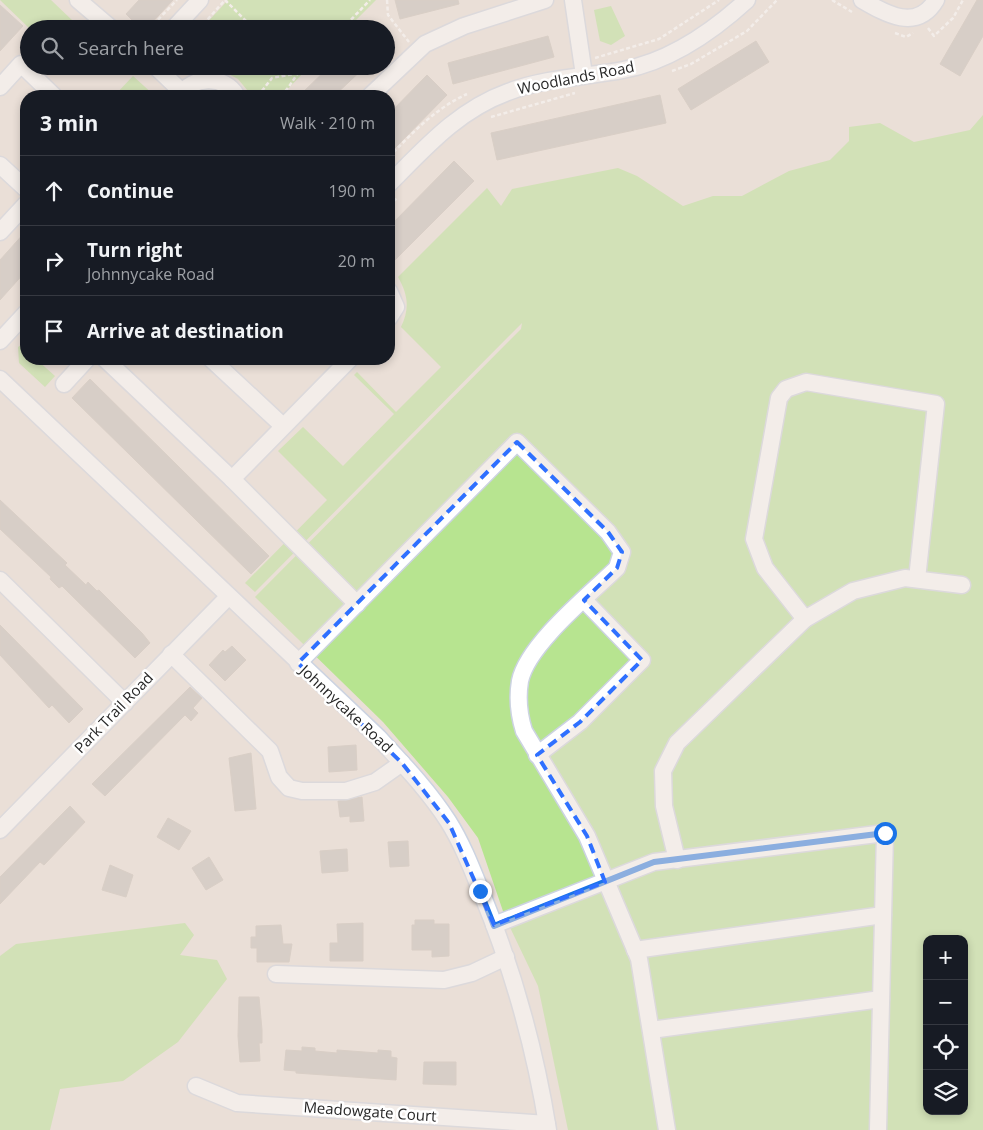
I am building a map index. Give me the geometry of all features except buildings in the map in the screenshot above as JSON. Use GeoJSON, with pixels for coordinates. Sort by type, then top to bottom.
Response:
{"type":"FeatureCollection","features":[{"type":"Feature","properties":{"kind":"street"},"geometry":{"type":"LineString","coordinates":[[78,0],[101,20]]}},
{"type":"Feature","properties":{"kind":"street"},"geometry":{"type":"LineString","coordinates":[[181,20],[200,0]]}},
{"type":"Feature","properties":{"kind":"street"},"geometry":{"type":"LineString","coordinates":[[395,72],[416,51],[439,36],[545,0]]}},
{"type":"Feature","properties":{"kind":"street"},"geometry":{"type":"LineString","coordinates":[[573,0],[584,76]]}},
{"type":"Feature","properties":{"kind":"street","name":"Woodlands Road"},"geometry":{"type":"LineString","coordinates":[[395,188],[440,132],[464,114],[488,100],[529,86],[625,69],[661,59],[708,32],[747,0]]}},
{"type":"Feature","properties":{"kind":"street"},"geometry":{"type":"LineString","coordinates":[[862,0],[889,15],[904,19],[918,16],[932,6],[936,0]]}},
{"type":"Feature","properties":{"kind":"street"},"geometry":{"type":"LineString","coordinates":[[0,87],[20,65]]}},
{"type":"Feature","properties":{"kind":"street"},"geometry":{"type":"LineString","coordinates":[[38,75],[49,90]]}},
{"type":"Feature","properties":{"kind":"street"},"geometry":{"type":"LineString","coordinates":[[163,75],[177,90]]}},
{"type":"Feature","properties":{"kind":"street"},"geometry":{"type":"LineString","coordinates":[[376,90],[391,75]]}},
{"type":"Feature","properties":{"kind":"street"},"geometry":{"type":"LineString","coordinates":[[186,90],[197,82],[215,81],[226,85],[231,90]]}},
{"type":"Feature","properties":{"kind":"street"},"geometry":{"type":"LineString","coordinates":[[0,165],[20,183]]}},
{"type":"Feature","properties":{"kind":"street"},"geometry":{"type":"LineString","coordinates":[[0,232],[20,210]]}},
{"type":"Feature","properties":{"kind":"street"},"geometry":{"type":"LineString","coordinates":[[0,341],[20,319]]}},
{"type":"Feature","properties":{"kind":"street"},"geometry":{"type":"LineString","coordinates":[[64,384],[81,365]]}},
{"type":"Feature","properties":{"kind":"street"},"geometry":{"type":"LineString","coordinates":[[111,365],[232,479],[357,604]]}},
{"type":"Feature","properties":{"kind":"street"},"geometry":{"type":"LineString","coordinates":[[218,365],[283,426]]}},
{"type":"Feature","properties":{"kind":"street"},"geometry":{"type":"LineString","coordinates":[[232,479],[344,365]]}},
{"type":"Feature","properties":{"kind":"street","name":"Johnnycake Road"},"geometry":{"type":"LineString","coordinates":[[0,379],[87,460],[402,763],[428,792],[449,823],[469,862],[506,957],[532,1043],[547,1127]]}},
{"type":"Feature","properties":{"kind":"street"},"geometry":{"type":"LineString","coordinates":[[806,619],[765,568],[754,539],[779,398],[786,389],[806,382],[936,404],[917,580]]}},
{"type":"Feature","properties":{"kind":"street"},"geometry":{"type":"LineString","coordinates":[[298,663],[517,442],[608,532],[622,552],[617,568],[535,648],[520,680],[518,712],[524,731],[587,836],[604,882],[635,950],[651,1030],[667,1130]]}},
{"type":"Feature","properties":{"kind":"street"},"geometry":{"type":"LineString","coordinates":[[677,860],[664,806],[663,771],[677,743],[806,619],[853,592],[905,578],[962,585]]}},
{"type":"Feature","properties":{"kind":"street"},"geometry":{"type":"LineString","coordinates":[[0,580],[125,703]]}},
{"type":"Feature","properties":{"kind":"street","name":"Park Trail Road"},"geometry":{"type":"LineString","coordinates":[[0,830],[228,597]]}},
{"type":"Feature","properties":{"kind":"street"},"geometry":{"type":"LineString","coordinates":[[538,755],[580,722],[642,660],[584,600]]}},
{"type":"Feature","properties":{"kind":"street"},"geometry":{"type":"LineString","coordinates":[[171,654],[270,751],[279,777],[289,788],[302,791],[346,791],[375,782],[402,763]]}},
{"type":"Feature","properties":{"kind":"street"},"geometry":{"type":"LineString","coordinates":[[494,926],[654,862],[885,833],[878,1130]]}},
{"type":"Feature","properties":{"kind":"street"},"geometry":{"type":"LineString","coordinates":[[635,950],[883,915]]}},
{"type":"Feature","properties":{"kind":"street"},"geometry":{"type":"LineString","coordinates":[[276,974],[444,980],[472,973],[506,957]]}},
{"type":"Feature","properties":{"kind":"street"},"geometry":{"type":"LineString","coordinates":[[651,1030],[881,999]]}},
{"type":"Feature","properties":{"kind":"street","name":"Meadowgate Court"},"geometry":{"type":"LineString","coordinates":[[196,1086],[237,1103],[547,1127]]}},
{"type":"Feature","properties":{"kind":"path"},"geometry":{"type":"LineString","coordinates":[[158,20],[177,0]]}},
{"type":"Feature","properties":{"kind":"path"},"geometry":{"type":"LineString","coordinates":[[207,20],[225,0],[245,20]]}},
{"type":"Feature","properties":{"kind":"path"},"geometry":{"type":"LineString","coordinates":[[351,20],[370,0]]}},
{"type":"Feature","properties":{"kind":"path"},"geometry":{"type":"LineString","coordinates":[[387,0],[388,15],[392,20]]}},
{"type":"Feature","properties":{"kind":"path"},"geometry":{"type":"LineString","coordinates":[[592,58],[659,39],[719,0]]}},
{"type":"Feature","properties":{"kind":"path"},"geometry":{"type":"LineString","coordinates":[[672,71],[691,64],[747,31],[777,0]]}},
{"type":"Feature","properties":{"kind":"path"},"geometry":{"type":"LineString","coordinates":[[395,24],[416,51]]}},
{"type":"Feature","properties":{"kind":"path"},"geometry":{"type":"LineString","coordinates":[[263,90],[272,78],[288,75]]}},
{"type":"Feature","properties":{"kind":"path"},"geometry":{"type":"LineString","coordinates":[[287,90],[294,83],[297,75]]}},
{"type":"Feature","properties":{"kind":"path"},"geometry":{"type":"LineString","coordinates":[[487,118],[576,93]]}},
{"type":"Feature","properties":{"kind":"highlighted area"},"geometry":{"type":"Polygon","coordinates":[[[517,442],[608,532],[622,552],[617,568],[584,600],[642,660],[580,722],[537,755],[587,836],[605,882],[494,925],[449,823],[402,763],[298,663],[517,442]]]}},
{"type":"Feature","properties":{"kind":"green space"},"geometry":{"type":"Polygon","coordinates":[[[0,0],[51,0],[72,20],[21,20],[0,0]]]}},
{"type":"Feature","properties":{"kind":"green space"},"geometry":{"type":"Polygon","coordinates":[[[228,0],[376,0],[356,20],[209,20],[228,0]]]}},
{"type":"Feature","properties":{"kind":"green space"},"geometry":{"type":"Polygon","coordinates":[[[611,6],[625,36],[611,45],[600,41],[594,10],[611,6]]]}},
{"type":"Feature","properties":{"kind":"green space"},"geometry":{"type":"Polygon","coordinates":[[[230,75],[301,75],[287,90],[247,90],[238,79],[230,75]]]}},
{"type":"Feature","properties":{"kind":"green space"},"geometry":{"type":"Polygon","coordinates":[[[133,76],[148,90],[120,90],[133,76]]]}},
{"type":"Feature","properties":{"kind":"green space"},"geometry":{"type":"Polygon","coordinates":[[[983,115],[983,1130],[568,1130],[538,986],[505,917],[478,838],[448,797],[383,722],[255,597],[521,329],[522,323],[255,592],[245,583],[327,500],[278,451],[303,427],[343,466],[394,414],[354,375],[357,372],[396,412],[441,367],[401,327],[406,314],[407,302],[398,277],[487,188],[501,206],[512,189],[618,168],[637,176],[683,206],[713,196],[742,196],[789,171],[830,160],[849,141],[849,127],[880,123],[914,142],[970,130],[983,115]]]}},
{"type":"Feature","properties":{"kind":"green space"},"geometry":{"type":"Polygon","coordinates":[[[20,346],[20,364],[19,363],[18,347],[20,346]]]}},
{"type":"Feature","properties":{"kind":"green space"},"geometry":{"type":"Polygon","coordinates":[[[21,365],[43,365],[55,376],[45,387],[21,365]]]}},
{"type":"Feature","properties":{"kind":"green space"},"geometry":{"type":"Polygon","coordinates":[[[185,923],[194,935],[180,955],[217,960],[227,979],[178,1042],[123,1081],[60,1089],[50,1130],[0,1130],[0,956],[16,944],[185,923]]]}},
{"type":"Feature","properties":{"kind":"route"},"geometry":{"type":"LineString","coordinates":[[480,891],[494,926],[654,862],[885,833]]}}]}
